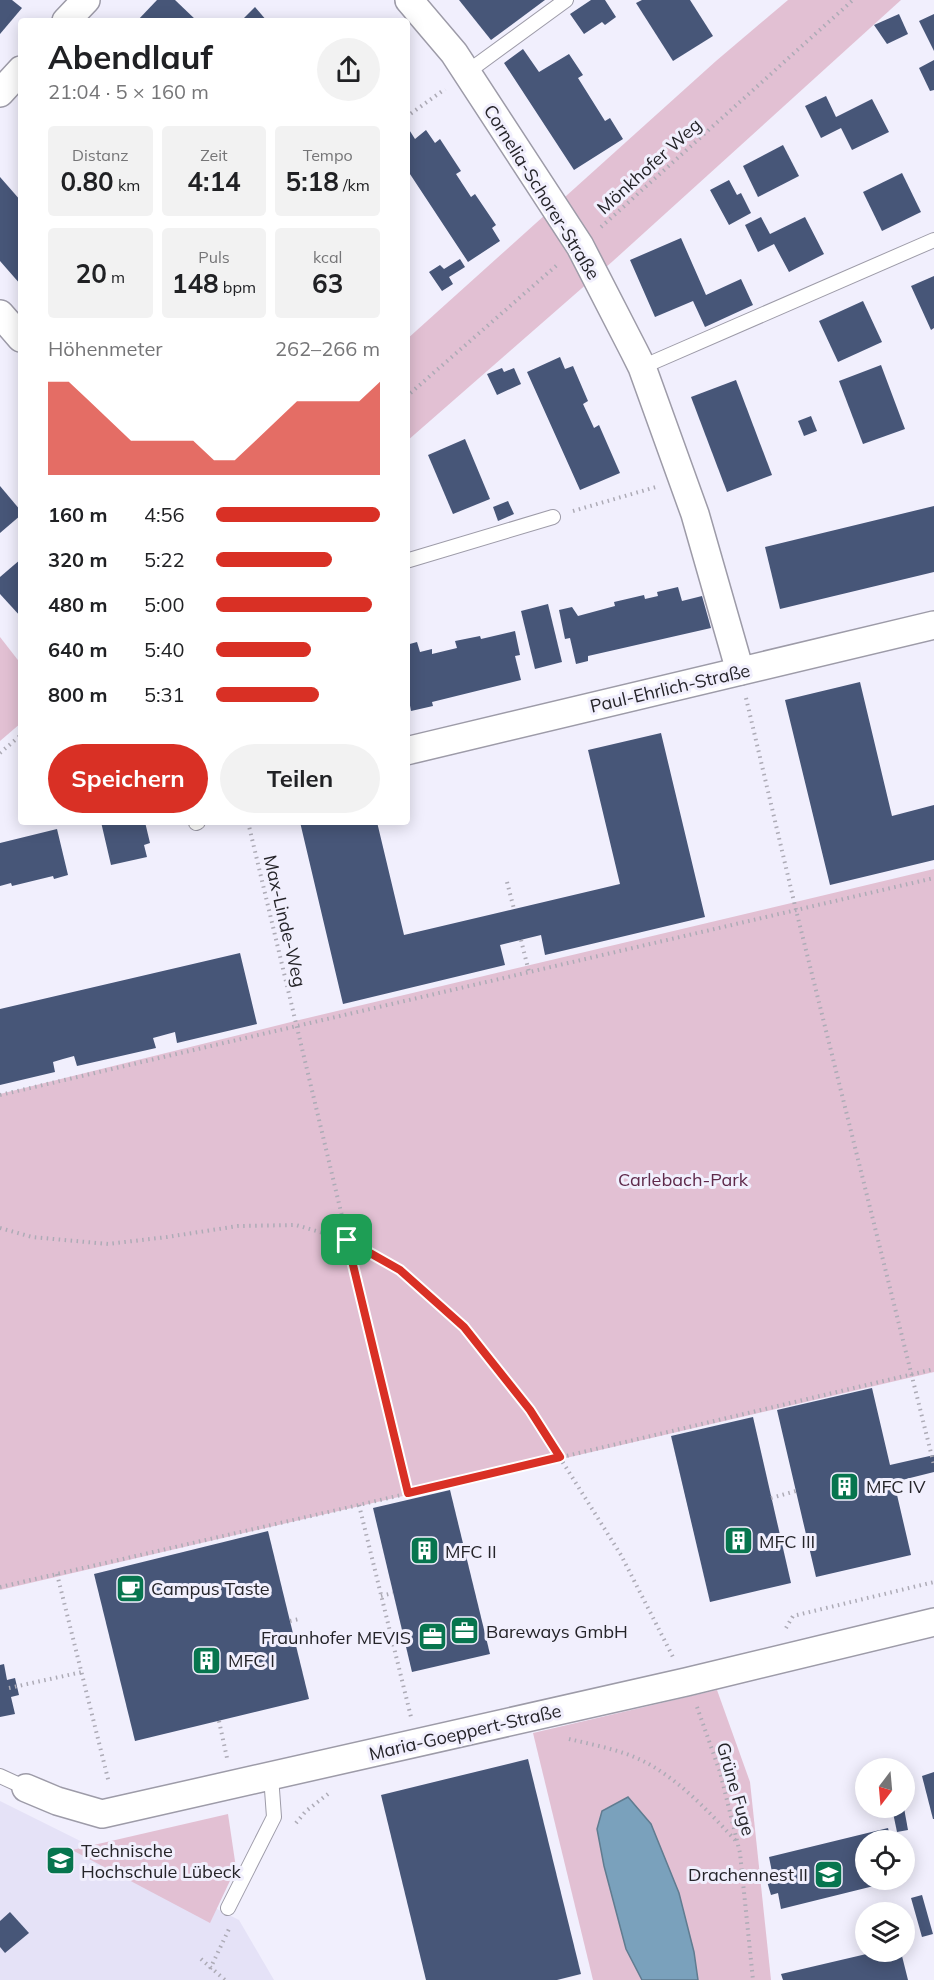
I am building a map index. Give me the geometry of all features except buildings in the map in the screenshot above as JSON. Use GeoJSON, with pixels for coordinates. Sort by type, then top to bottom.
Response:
{"type":"FeatureCollection","features":[{"type":"Feature","properties":{"kind":"street"},"geometry":{"type":"LineString","coordinates":[[69,18],[85,0]]}},
{"type":"Feature","properties":{"kind":"street","name":"Cornelia-Schorer-Straße"},"geometry":{"type":"LineString","coordinates":[[409,0],[454,53],[580,246],[642,367],[683,479],[740,671]]}},
{"type":"Feature","properties":{"kind":"street"},"geometry":{"type":"LineString","coordinates":[[0,314],[18,335]]}},
{"type":"Feature","properties":{"kind":"street","name":"Paul-Ehrlich-Straße"},"geometry":{"type":"LineString","coordinates":[[410,750],[934,625]]}},
{"type":"Feature","properties":{"kind":"street","name":"Maria-Goeppert-Straße"},"geometry":{"type":"LineString","coordinates":[[26,1788],[57,1801],[102,1814],[686,1682],[934,1622]]}},
{"type":"Feature","properties":{"kind":"lane"},"geometry":{"type":"LineString","coordinates":[[466,73],[566,0]]}},
{"type":"Feature","properties":{"kind":"lane"},"geometry":{"type":"LineString","coordinates":[[642,367],[934,240]]}},
{"type":"Feature","properties":{"kind":"lane"},"geometry":{"type":"LineString","coordinates":[[410,560],[553,517]]}},
{"type":"Feature","properties":{"kind":"lane","name":"Maria-Goeppert-Straße"},"geometry":{"type":"LineString","coordinates":[[0,1776],[26,1788]]}},
{"type":"Feature","properties":{"kind":"lane"},"geometry":{"type":"LineString","coordinates":[[228,1908],[274,1817],[271,1776]]}},
{"type":"Feature","properties":{"kind":"path","name":"Mönkhofer Weg"},"geometry":{"type":"LineString","coordinates":[[410,394],[580,246],[853,0]]}},
{"type":"Feature","properties":{"kind":"path"},"geometry":{"type":"LineString","coordinates":[[410,114],[466,73]]}},
{"type":"Feature","properties":{"kind":"path"},"geometry":{"type":"LineString","coordinates":[[553,517],[683,479]]}},
{"type":"Feature","properties":{"kind":"path"},"geometry":{"type":"LineString","coordinates":[[740,671],[796,910],[934,1465]]}},
{"type":"Feature","properties":{"kind":"path"},"geometry":{"type":"LineString","coordinates":[[0,753],[18,738]]}},
{"type":"Feature","properties":{"kind":"path","name":"Max-Linde-Weg"},"geometry":{"type":"LineString","coordinates":[[249,825],[408,1493]]}},
{"type":"Feature","properties":{"kind":"path"},"geometry":{"type":"LineString","coordinates":[[0,1095],[934,878]]}},
{"type":"Feature","properties":{"kind":"path"},"geometry":{"type":"LineString","coordinates":[[507,882],[514,909]]}},
{"type":"Feature","properties":{"kind":"path"},"geometry":{"type":"LineString","coordinates":[[521,940],[529,972]]}},
{"type":"Feature","properties":{"kind":"path","name":"Grüne Fuge"},"geometry":{"type":"LineString","coordinates":[[0,1228],[32,1237],[108,1244],[238,1226],[296,1225],[347,1240],[400,1270],[464,1327],[530,1410],[560,1457],[621,1555],[686,1682],[720,1772],[737,1842],[753,1980]]}},
{"type":"Feature","properties":{"kind":"path"},"geometry":{"type":"LineString","coordinates":[[0,1587],[358,1505],[934,1368]]}},
{"type":"Feature","properties":{"kind":"path"},"geometry":{"type":"LineString","coordinates":[[771,1498],[796,1491]]}},
{"type":"Feature","properties":{"kind":"path"},"geometry":{"type":"LineString","coordinates":[[358,1505],[413,1726]]}},
{"type":"Feature","properties":{"kind":"path"},"geometry":{"type":"LineString","coordinates":[[57,1574],[116,1811]]}},
{"type":"Feature","properties":{"kind":"path"},"geometry":{"type":"LineString","coordinates":[[381,1596],[393,1593]]}},
{"type":"Feature","properties":{"kind":"path"},"geometry":{"type":"LineString","coordinates":[[290,1621],[299,1619]]}},
{"type":"Feature","properties":{"kind":"path"},"geometry":{"type":"LineString","coordinates":[[9,1688],[82,1672]]}},
{"type":"Feature","properties":{"kind":"path"},"geometry":{"type":"LineString","coordinates":[[219,1721],[223,1740]]}},
{"type":"Feature","properties":{"kind":"path"},"geometry":{"type":"LineString","coordinates":[[567,1738],[627,1754],[646,1762],[709,1812],[737,1842]]}},
{"type":"Feature","properties":{"kind":"path"},"geometry":{"type":"LineString","coordinates":[[292,1828],[306,1810],[331,1791]]}},
{"type":"Feature","properties":{"kind":"path"},"geometry":{"type":"LineString","coordinates":[[210,1969],[229,1928],[238,1924]]}},
{"type":"Feature","properties":{"kind":"path"},"geometry":{"type":"LineString","coordinates":[[201,1959],[225,1980]]}},
{"type":"Feature","properties":{"kind":"shaded area","name":"Technische Hochschule Lübeck"},"geometry":{"type":"Polygon","coordinates":[[[0,1801],[239,1920],[274,1980],[0,1980],[0,1801]]]}},
{"type":"Feature","properties":{"kind":"green space"},"geometry":{"type":"Polygon","coordinates":[[[788,0],[901,0],[613,261],[410,438],[410,336],[716,61],[788,0]]]}},
{"type":"Feature","properties":{"kind":"green space"},"geometry":{"type":"Polygon","coordinates":[[[0,637],[18,660],[18,726],[0,741],[0,637]]]}},
{"type":"Feature","properties":{"kind":"green space","name":"Carlebach-Park"},"geometry":{"type":"Polygon","coordinates":[[[934,869],[934,1372],[0,1590],[0,1094],[295,1021],[934,869]]]}},
{"type":"Feature","properties":{"kind":"green space"},"geometry":{"type":"Polygon","coordinates":[[[717,1690],[750,1782],[771,1980],[593,1980],[533,1733],[717,1690]]]}},
{"type":"Feature","properties":{"kind":"green space"},"geometry":{"type":"Polygon","coordinates":[[[228,1814],[236,1868],[210,1923],[72,1850],[228,1814]]]}},
{"type":"Feature","properties":{"kind":"water"},"geometry":{"type":"Polygon","coordinates":[[[628,1797],[651,1824],[679,1893],[694,1952],[698,1980],[642,1980],[626,1949],[604,1866],[597,1829],[602,1811],[628,1797]]]}},
{"type":"Feature","properties":{"kind":"place","name":"MFC IV"},"geometry":{"type":"Point","coordinates":[845,1486]}},
{"type":"Feature","properties":{"kind":"place","name":"MFC III"},"geometry":{"type":"Point","coordinates":[738,1541]}},
{"type":"Feature","properties":{"kind":"place","name":"MFC II"},"geometry":{"type":"Point","coordinates":[424,1551]}},
{"type":"Feature","properties":{"kind":"place","name":"Campus Taste"},"geometry":{"type":"Point","coordinates":[130,1588]}},
{"type":"Feature","properties":{"kind":"place","name":"Bareways GmbH"},"geometry":{"type":"Point","coordinates":[465,1631]}},
{"type":"Feature","properties":{"kind":"place","name":"Fraunhofer MEVIS"},"geometry":{"type":"Point","coordinates":[432,1637]}},
{"type":"Feature","properties":{"kind":"place","name":"MFC I"},"geometry":{"type":"Point","coordinates":[207,1660]}},
{"type":"Feature","properties":{"kind":"place","name":"Technische Hochschule Lübeck"},"geometry":{"type":"Point","coordinates":[60,1860]}},
{"type":"Feature","properties":{"kind":"place","name":"Drachennest II"},"geometry":{"type":"Point","coordinates":[829,1874]}},
{"type":"Feature","properties":{"kind":"route"},"geometry":{"type":"LineString","coordinates":[[347,1240],[400,1270],[464,1327],[530,1410],[560,1457],[408,1493],[347,1240]]}}]}
